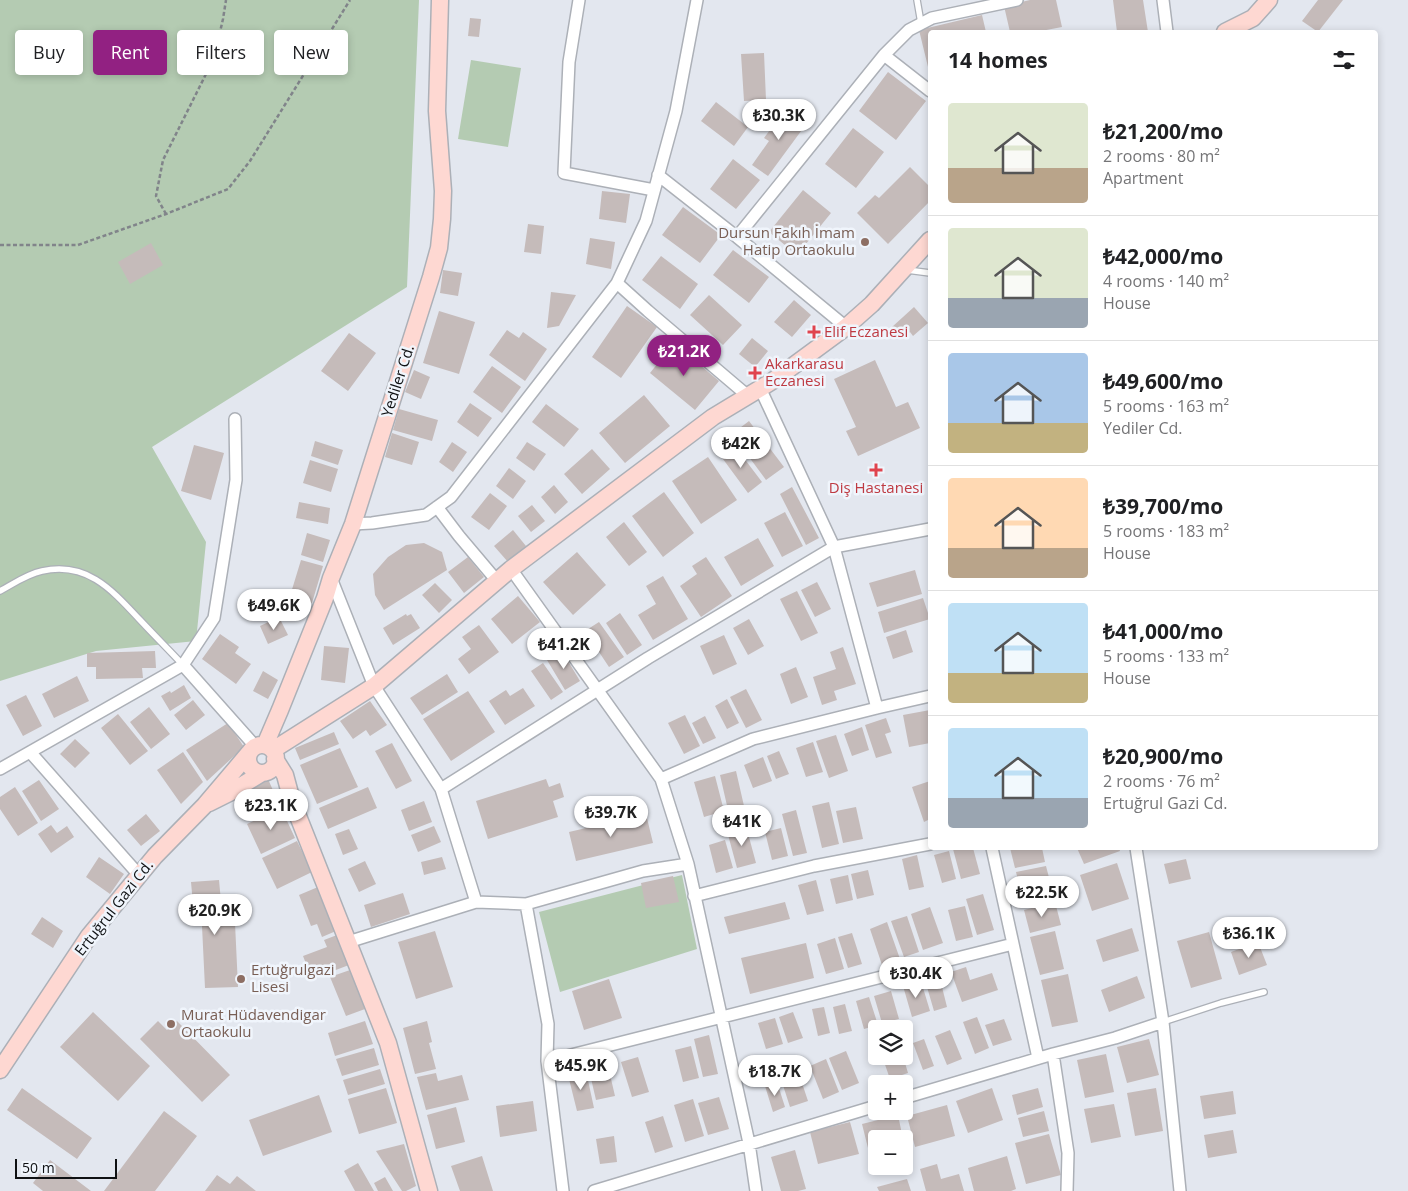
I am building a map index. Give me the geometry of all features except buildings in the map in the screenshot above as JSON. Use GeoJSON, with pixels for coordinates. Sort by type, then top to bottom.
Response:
{"type":"FeatureCollection","features":[{"type":"Feature","properties":{"kind":"street","name":"Yediler Cd."},"geometry":{"type":"LineString","coordinates":[[263,757],[353,524],[439,248],[443,191],[437,111],[440,0]]}},
{"type":"Feature","properties":{"kind":"street"},"geometry":{"type":"LineString","coordinates":[[580,0],[569,62],[564,173],[654,190]]}},
{"type":"Feature","properties":{"kind":"street"},"geometry":{"type":"LineString","coordinates":[[353,524],[426,515],[451,497],[617,283],[646,222],[676,111],[697,0]]}},
{"type":"Feature","properties":{"kind":"street"},"geometry":{"type":"LineString","coordinates":[[737,236],[884,55],[909,30],[921,22],[932,18],[1017,0]]}},
{"type":"Feature","properties":{"kind":"street"},"geometry":{"type":"LineString","coordinates":[[1163,0],[1167,30]]}},
{"type":"Feature","properties":{"kind":"street"},"geometry":{"type":"LineString","coordinates":[[1229,30],[1254,18],[1269,0]]}},
{"type":"Feature","properties":{"kind":"street"},"geometry":{"type":"LineString","coordinates":[[884,55],[928,89]]}},
{"type":"Feature","properties":{"kind":"street"},"geometry":{"type":"LineString","coordinates":[[658,175],[737,236],[846,327]]}},
{"type":"Feature","properties":{"kind":"street"},"geometry":{"type":"LineString","coordinates":[[205,805],[263,757],[374,686],[511,569],[713,417],[774,380],[846,327],[872,304],[928,242]]}},
{"type":"Feature","properties":{"kind":"street"},"geometry":{"type":"LineString","coordinates":[[617,283],[648,311],[754,392],[834,547],[877,708]]}},
{"type":"Feature","properties":{"kind":"street"},"geometry":{"type":"LineString","coordinates":[[0,769],[183,665],[214,618],[236,480],[235,419]]}},
{"type":"Feature","properties":{"kind":"street"},"geometry":{"type":"LineString","coordinates":[[437,507],[498,581]]}},
{"type":"Feature","properties":{"kind":"street"},"geometry":{"type":"LineString","coordinates":[[441,790],[598,690],[834,547],[928,528]]}},
{"type":"Feature","properties":{"kind":"street"},"geometry":{"type":"LineString","coordinates":[[511,569],[661,779],[688,864],[749,1143],[756,1191]]}},
{"type":"Feature","properties":{"kind":"street"},"geometry":{"type":"LineString","coordinates":[[331,578],[374,686],[441,790],[476,902]]}},
{"type":"Feature","properties":{"kind":"street"},"geometry":{"type":"LineString","coordinates":[[183,665],[263,757],[292,801],[388,1043],[430,1191]]}},
{"type":"Feature","properties":{"kind":"street"},"geometry":{"type":"LineString","coordinates":[[661,779],[753,739],[928,696]]}},
{"type":"Feature","properties":{"kind":"street"},"geometry":{"type":"LineString","coordinates":[[30,752],[139,875]]}},
{"type":"Feature","properties":{"kind":"street"},"geometry":{"type":"LineString","coordinates":[[205,805],[231,792],[263,757]]}},
{"type":"Feature","properties":{"kind":"street","name":"Ertuğrul Gazi Cd."},"geometry":{"type":"LineString","coordinates":[[0,1070],[89,936],[155,856],[205,805]]}},
{"type":"Feature","properties":{"kind":"street"},"geometry":{"type":"LineString","coordinates":[[694,896],[814,866],[928,844]]}},
{"type":"Feature","properties":{"kind":"street"},"geometry":{"type":"LineString","coordinates":[[992,850],[1038,1058]]}},
{"type":"Feature","properties":{"kind":"street"},"geometry":{"type":"LineString","coordinates":[[1136,850],[1163,1022],[1180,1191]]}},
{"type":"Feature","properties":{"kind":"street"},"geometry":{"type":"LineString","coordinates":[[348,942],[476,902],[526,904],[643,871],[688,864]]}},
{"type":"Feature","properties":{"kind":"street"},"geometry":{"type":"LineString","coordinates":[[526,904],[548,1024],[547,1061],[563,1191]]}},
{"type":"Feature","properties":{"kind":"street"},"geometry":{"type":"LineString","coordinates":[[547,1061],[1013,944]]}},
{"type":"Feature","properties":{"kind":"street"},"geometry":{"type":"LineString","coordinates":[[913,1095],[1038,1058],[1115,1038],[1163,1022]]}},
{"type":"Feature","properties":{"kind":"street"},"geometry":{"type":"LineString","coordinates":[[1054,1054],[1068,1154],[1067,1191]]}},
{"type":"Feature","properties":{"kind":"street"},"geometry":{"type":"LineString","coordinates":[[594,1191],[868,1108]]}},
{"type":"Feature","properties":{"kind":"lane"},"geometry":{"type":"LineString","coordinates":[[917,0],[921,22]]}},
{"type":"Feature","properties":{"kind":"lane"},"geometry":{"type":"LineString","coordinates":[[904,270],[928,273]]}},
{"type":"Feature","properties":{"kind":"lane"},"geometry":{"type":"LineString","coordinates":[[0,591],[40,571],[64,569],[86,574],[97,579],[115,593],[183,665]]}},
{"type":"Feature","properties":{"kind":"lane"},"geometry":{"type":"LineString","coordinates":[[1163,1022],[1264,992]]}},
{"type":"Feature","properties":{"kind":"path"},"geometry":{"type":"LineString","coordinates":[[166,214],[156,196],[163,160],[214,58],[224,19],[226,0]]}},
{"type":"Feature","properties":{"kind":"path"},"geometry":{"type":"LineString","coordinates":[[0,245],[78,245],[166,214],[228,189],[250,161],[350,0]]}},
{"type":"Feature","properties":{"kind":"green space"},"geometry":{"type":"Polygon","coordinates":[[[0,0],[419,0],[407,287],[152,447],[206,542],[196,641],[96,651],[0,681],[0,0]]]}},
{"type":"Feature","properties":{"kind":"green space"},"geometry":{"type":"Polygon","coordinates":[[[471,60],[521,68],[508,147],[458,139],[471,60]]]}},
{"type":"Feature","properties":{"kind":"green space"},"geometry":{"type":"Polygon","coordinates":[[[682,875],[697,949],[560,992],[539,912],[682,875]]]}},
{"type":"Feature","properties":{"kind":"place","name":"Dursun Fakıh İmam Hatip Ortaokulu"},"geometry":{"type":"Point","coordinates":[865,242]}},
{"type":"Feature","properties":{"kind":"place","name":"Elif Eczanesi"},"geometry":{"type":"Point","coordinates":[814,332]}},
{"type":"Feature","properties":{"kind":"place","name":"Akarkarasu Eczanesi"},"geometry":{"type":"Point","coordinates":[755,373]}},
{"type":"Feature","properties":{"kind":"place","name":"Diş Hastanesi"},"geometry":{"type":"Point","coordinates":[876,470]}},
{"type":"Feature","properties":{"kind":"place","name":"Ertuğrulgazi Lisesi"},"geometry":{"type":"Point","coordinates":[241,979]}},
{"type":"Feature","properties":{"kind":"place","name":"Murat Hüdavendigar Ortaokulu"},"geometry":{"type":"Point","coordinates":[171,1024]}}]}
